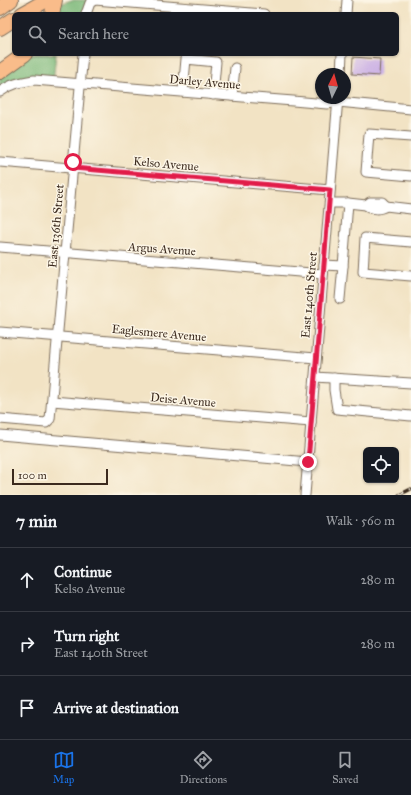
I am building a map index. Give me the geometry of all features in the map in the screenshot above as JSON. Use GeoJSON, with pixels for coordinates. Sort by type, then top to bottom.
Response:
{"type":"FeatureCollection","features":[{"type":"Feature","properties":{"kind":"highway"},"geometry":{"type":"LineString","coordinates":[[0,8],[11,0]]}},
{"type":"Feature","properties":{"kind":"highway"},"geometry":{"type":"LineString","coordinates":[[27,11],[46,0]]}},
{"type":"Feature","properties":{"kind":"highway"},"geometry":{"type":"LineString","coordinates":[[27,11],[54,0]]}},
{"type":"Feature","properties":{"kind":"highway"},"geometry":{"type":"LineString","coordinates":[[52,12],[54,0]]}},
{"type":"Feature","properties":{"kind":"highway"},"geometry":{"type":"LineString","coordinates":[[0,28],[12,20]]}},
{"type":"Feature","properties":{"kind":"highway"},"geometry":{"type":"LineString","coordinates":[[0,72],[22,56]]}},
{"type":"Feature","properties":{"kind":"street"},"geometry":{"type":"LineString","coordinates":[[87,12],[90,3],[95,0],[240,12]]}},
{"type":"Feature","properties":{"kind":"street"},"geometry":{"type":"LineString","coordinates":[[346,12],[347,0]]}},
{"type":"Feature","properties":{"kind":"street","name":"East 136th Street"},"geometry":{"type":"LineString","coordinates":[[0,419],[46,423],[50,419],[83,56]]}},
{"type":"Feature","properties":{"kind":"street"},"geometry":{"type":"LineString","coordinates":[[341,68],[342,56]]}},
{"type":"Feature","properties":{"kind":"street"},"geometry":{"type":"LineString","coordinates":[[183,92],[186,59],[216,62],[212,95]]}},
{"type":"Feature","properties":{"kind":"street"},"geometry":{"type":"LineString","coordinates":[[232,96],[235,68]]}},
{"type":"Feature","properties":{"kind":"street","name":"Darley Avenue"},"geometry":{"type":"LineString","coordinates":[[0,92],[7,87],[20,82],[34,80],[315,103]]}},
{"type":"Feature","properties":{"kind":"street","name":"Darley Avenue"},"geometry":{"type":"LineString","coordinates":[[351,102],[411,109]]}},
{"type":"Feature","properties":{"kind":"street","name":"East 140th Street"},"geometry":{"type":"LineString","coordinates":[[305,495],[338,104]]}},
{"type":"Feature","properties":{"kind":"street"},"geometry":{"type":"LineString","coordinates":[[411,137],[369,134],[366,172],[411,176]]}},
{"type":"Feature","properties":{"kind":"street","name":"Kelso Avenue"},"geometry":{"type":"LineString","coordinates":[[0,162],[330,190]]}},
{"type":"Feature","properties":{"kind":"street"},"geometry":{"type":"LineString","coordinates":[[330,203],[366,205],[370,202],[382,202],[386,206],[411,208]]}},
{"type":"Feature","properties":{"kind":"street"},"geometry":{"type":"LineString","coordinates":[[340,299],[348,204]]}},
{"type":"Feature","properties":{"kind":"street"},"geometry":{"type":"LineString","coordinates":[[411,242],[365,238],[363,272],[411,276]]}},
{"type":"Feature","properties":{"kind":"street","name":"Argus Avenue"},"geometry":{"type":"LineString","coordinates":[[0,248],[323,269],[343,266]]}},
{"type":"Feature","properties":{"kind":"street","name":"Eaglesmere Avenue"},"geometry":{"type":"LineString","coordinates":[[0,332],[316,358]]}},
{"type":"Feature","properties":{"kind":"street"},"geometry":{"type":"LineString","coordinates":[[315,376],[411,383]]}},
{"type":"Feature","properties":{"kind":"street"},"geometry":{"type":"LineString","coordinates":[[334,378],[337,410],[411,416]]}},
{"type":"Feature","properties":{"kind":"street","name":"Deise Avenue"},"geometry":{"type":"LineString","coordinates":[[52,401],[311,422]]}},
{"type":"Feature","properties":{"kind":"street"},"geometry":{"type":"LineString","coordinates":[[0,435],[308,462]]}},
{"type":"Feature","properties":{"kind":"green space"},"geometry":{"type":"Polygon","coordinates":[[[72,0],[95,0],[87,12],[52,12],[54,6],[72,0]]]}},
{"type":"Feature","properties":{"kind":"green space"},"geometry":{"type":"Polygon","coordinates":[[[22,56],[56,56],[53,82],[34,80],[0,92],[0,72],[22,56]]]}},
{"type":"Feature","properties":{"kind":"building"},"geometry":{"type":"Polygon","coordinates":[[[353,57],[380,59],[379,76],[352,74],[353,57]]]}},
{"type":"Feature","properties":{"kind":"railway"},"geometry":{"type":"LineString","coordinates":[[399,495],[411,489]]}},
{"type":"Feature","properties":{"kind":"route"},"geometry":{"type":"LineString","coordinates":[[73,162],[73,168],[330,190],[308,462]]}}]}
